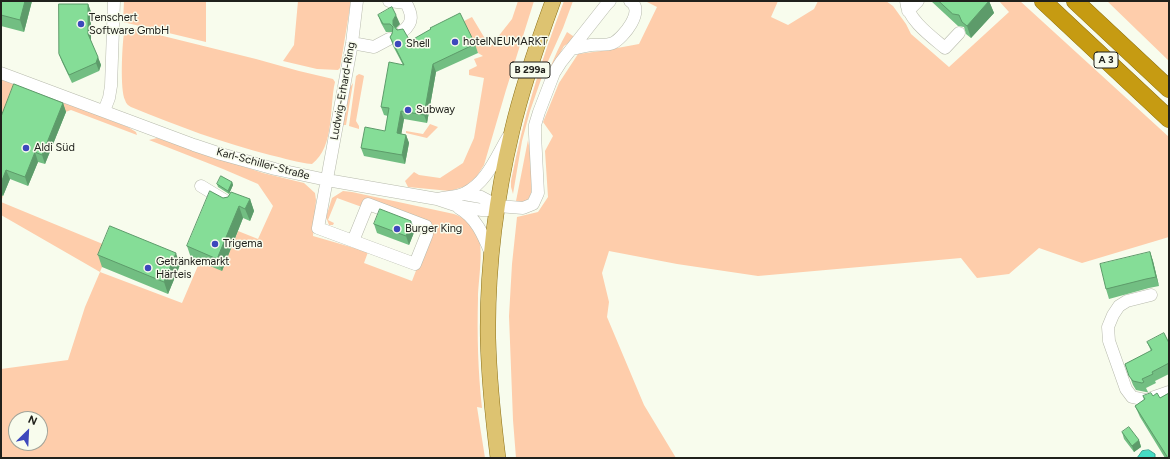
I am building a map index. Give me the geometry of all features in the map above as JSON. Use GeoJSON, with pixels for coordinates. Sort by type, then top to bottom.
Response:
{"type":"FeatureCollection","features":[{"type":"Feature","properties":{"kind":"highway","name":"A 3"},"geometry":{"type":"LineString","coordinates":[[1043,1],[1169,119]]}},
{"type":"Feature","properties":{"kind":"highway","name":"A 3"},"geometry":{"type":"LineString","coordinates":[[1075,1],[1169,89]]}},
{"type":"Feature","properties":{"kind":"main road","name":"B 299a"},"geometry":{"type":"LineString","coordinates":[[498,458],[492,403],[488,337],[489,291],[498,206],[512,130],[553,1]]}},
{"type":"Feature","properties":{"kind":"street"},"geometry":{"type":"LineString","coordinates":[[104,111],[109,98],[111,86],[114,1]]}},
{"type":"Feature","properties":{"kind":"street"},"geometry":{"type":"LineString","coordinates":[[389,1],[406,3],[410,10],[410,24],[403,31]]}},
{"type":"Feature","properties":{"kind":"street"},"geometry":{"type":"LineString","coordinates":[[437,199],[464,194],[481,197],[498,206],[523,208],[533,204],[536,199],[538,189],[535,151],[535,125],[539,112],[554,73],[561,62],[610,1]]}},
{"type":"Feature","properties":{"kind":"street"},"geometry":{"type":"LineString","coordinates":[[572,49],[590,45],[605,45],[618,39],[632,22],[636,14],[637,9],[630,1]]}},
{"type":"Feature","properties":{"kind":"street"},"geometry":{"type":"LineString","coordinates":[[918,1],[907,6],[917,23],[944,48],[959,33]]}},
{"type":"Feature","properties":{"kind":"street","name":"Ludwig-Erhard-Ring"},"geometry":{"type":"LineString","coordinates":[[353,241],[318,228],[352,43],[358,2]]}},
{"type":"Feature","properties":{"kind":"street"},"geometry":{"type":"LineString","coordinates":[[352,43],[374,47],[389,39]]}},
{"type":"Feature","properties":{"kind":"street","name":"Karl-Schiller-Straße"},"geometry":{"type":"LineString","coordinates":[[1,73],[221,154],[275,170],[437,199],[454,205],[486,210],[498,206]]}},
{"type":"Feature","properties":{"kind":"street"},"geometry":{"type":"LineString","coordinates":[[464,194],[485,176],[512,130]]}},
{"type":"Feature","properties":{"kind":"street"},"geometry":{"type":"LineString","coordinates":[[201,186],[228,202]]}},
{"type":"Feature","properties":{"kind":"street"},"geometry":{"type":"LineString","coordinates":[[368,204],[426,226],[428,234],[415,264],[353,241],[368,204]]}},
{"type":"Feature","properties":{"kind":"street"},"geometry":{"type":"LineString","coordinates":[[454,205],[466,212],[475,222],[482,232],[492,256]]}},
{"type":"Feature","properties":{"kind":"street"},"geometry":{"type":"LineString","coordinates":[[1151,295],[1126,300],[1119,306],[1108,327],[1109,341],[1126,389],[1132,397],[1146,400],[1169,392]]}},
{"type":"Feature","properties":{"kind":"shaded area"},"geometry":{"type":"Polygon","coordinates":[[[124,1],[206,1],[206,42],[123,22],[124,1]]]}},
{"type":"Feature","properties":{"kind":"shaded area"},"geometry":{"type":"Polygon","coordinates":[[[298,1],[351,1],[340,68],[338,70],[317,69],[283,61],[294,45],[298,1]]]}},
{"type":"Feature","properties":{"kind":"shaded area"},"geometry":{"type":"Polygon","coordinates":[[[518,1],[534,1],[484,165],[477,176],[466,186],[450,191],[408,187],[405,181],[414,172],[419,175],[440,178],[463,163],[474,138],[484,78],[469,75],[469,70],[477,66],[474,59],[483,56],[478,53],[464,21],[472,17],[490,47],[512,19],[518,1]]]}},
{"type":"Feature","properties":{"kind":"shaded area"},"geometry":{"type":"Polygon","coordinates":[[[564,1],[573,1],[545,68],[530,111],[522,141],[513,194],[511,181],[527,112],[540,68],[564,1]]]}},
{"type":"Feature","properties":{"kind":"shaded area"},"geometry":{"type":"Polygon","coordinates":[[[645,1],[778,1],[771,17],[788,25],[814,9],[818,1],[886,1],[893,6],[906,24],[911,34],[949,67],[1009,12],[999,1],[1020,1],[1169,137],[1169,237],[1082,263],[1039,248],[1009,274],[977,278],[961,258],[758,276],[677,264],[609,251],[602,273],[609,302],[607,317],[644,405],[676,458],[516,458],[509,316],[512,264],[517,217],[538,212],[548,197],[545,151],[553,136],[543,122],[559,83],[578,54],[639,44],[657,7],[645,1]]]}},
{"type":"Feature","properties":{"kind":"shaded area"},"geometry":{"type":"Polygon","coordinates":[[[1107,1],[1169,1],[1169,61],[1107,1]]]}},
{"type":"Feature","properties":{"kind":"shaded area"},"geometry":{"type":"Polygon","coordinates":[[[129,29],[151,33],[333,79],[335,82],[330,126],[328,137],[319,157],[312,164],[296,162],[200,134],[129,106],[123,95],[122,68],[124,33],[129,29]]]}},
{"type":"Feature","properties":{"kind":"shaded area"},"geometry":{"type":"Polygon","coordinates":[[[567,32],[576,38],[564,46],[553,66],[534,111],[553,61],[567,32]]]}},
{"type":"Feature","properties":{"kind":"shaded area"},"geometry":{"type":"Polygon","coordinates":[[[359,74],[364,76],[356,121],[359,129],[349,126],[356,76],[359,74]]]}},
{"type":"Feature","properties":{"kind":"shaded area"},"geometry":{"type":"Polygon","coordinates":[[[1,78],[128,127],[136,132],[137,135],[71,110],[1,135],[1,78]]]}},
{"type":"Feature","properties":{"kind":"shaded area"},"geometry":{"type":"Polygon","coordinates":[[[353,83],[346,125],[343,125],[349,89],[353,83]]]}},
{"type":"Feature","properties":{"kind":"shaded area"},"geometry":{"type":"Polygon","coordinates":[[[430,124],[438,127],[427,138],[406,133],[406,131],[423,134],[430,124]]]}},
{"type":"Feature","properties":{"kind":"shaded area"},"geometry":{"type":"Polygon","coordinates":[[[157,138],[263,173],[304,183],[315,193],[316,200],[313,236],[368,252],[364,263],[412,281],[431,232],[337,198],[328,220],[334,223],[333,225],[329,225],[326,217],[332,198],[343,191],[352,192],[458,215],[471,225],[480,242],[481,257],[478,298],[478,339],[482,408],[477,407],[485,458],[1,458],[1,369],[68,360],[85,307],[100,272],[182,303],[200,261],[222,270],[238,231],[258,239],[273,206],[258,184],[149,140],[157,138]]]}},
{"type":"Feature","properties":{"kind":"shaded area"},"geometry":{"type":"Polygon","coordinates":[[[528,140],[532,167],[532,190],[529,198],[524,202],[516,201],[528,140]]]}},
{"type":"Feature","properties":{"kind":"shaded area"},"geometry":{"type":"Polygon","coordinates":[[[1,202],[110,247],[100,272],[1,215],[1,202]]]}},
{"type":"Feature","properties":{"kind":"water"},"geometry":{"type":"Polygon","coordinates":[[[1149,450],[1155,454],[1155,458],[1137,458],[1142,451],[1149,450]]]}},
{"type":"Feature","properties":{"kind":"building"},"geometry":{"type":"Polygon","coordinates":[[[1,1],[25,1],[20,20],[1,15],[1,1]]]}},
{"type":"Feature","properties":{"kind":"building"},"geometry":{"type":"Polygon","coordinates":[[[939,1],[989,1],[967,26],[962,22],[959,15],[953,14],[939,1]]]}},
{"type":"Feature","properties":{"kind":"building"},"geometry":{"type":"Polygon","coordinates":[[[59,4],[88,4],[88,34],[98,57],[96,63],[69,75],[59,54],[59,4]]]}},
{"type":"Feature","properties":{"kind":"building"},"geometry":{"type":"Polygon","coordinates":[[[392,7],[396,15],[393,20],[393,25],[397,30],[403,29],[410,41],[431,29],[430,28],[460,13],[475,44],[433,64],[424,115],[401,111],[397,133],[406,135],[402,155],[361,148],[365,127],[385,131],[389,108],[381,107],[389,62],[404,65],[390,37],[393,27],[390,24],[383,24],[378,15],[392,7]]]}},
{"type":"Feature","properties":{"kind":"building","name":"Aldi Süd"},"geometry":{"type":"Polygon","coordinates":[[[14,84],[63,103],[42,155],[35,152],[25,177],[6,170],[1,183],[1,117],[14,84]]]}},
{"type":"Feature","properties":{"kind":"building"},"geometry":{"type":"Polygon","coordinates":[[[221,176],[232,182],[228,191],[217,184],[221,176]]]}},
{"type":"Feature","properties":{"kind":"building"},"geometry":{"type":"Polygon","coordinates":[[[210,191],[223,198],[228,197],[231,192],[250,199],[245,209],[239,206],[217,259],[187,246],[210,191]]]}},
{"type":"Feature","properties":{"kind":"building"},"geometry":{"type":"Polygon","coordinates":[[[380,209],[411,221],[406,236],[374,224],[380,209]]]}},
{"type":"Feature","properties":{"kind":"building"},"geometry":{"type":"Polygon","coordinates":[[[110,226],[176,253],[164,282],[98,255],[110,226]]]}},
{"type":"Feature","properties":{"kind":"building"},"geometry":{"type":"Polygon","coordinates":[[[1150,252],[1156,277],[1106,289],[1100,264],[1150,252]]]}},
{"type":"Feature","properties":{"kind":"building"},"geometry":{"type":"Polygon","coordinates":[[[1164,333],[1169,343],[1169,363],[1152,372],[1153,374],[1142,379],[1144,382],[1142,383],[1133,381],[1129,376],[1125,364],[1152,350],[1147,342],[1164,333]]]}},
{"type":"Feature","properties":{"kind":"building"},"geometry":{"type":"Polygon","coordinates":[[[1151,393],[1153,396],[1157,393],[1160,398],[1169,393],[1168,458],[1135,406],[1145,399],[1143,396],[1151,393]]]}},
{"type":"Feature","properties":{"kind":"building"},"geometry":{"type":"Polygon","coordinates":[[[1129,427],[1139,440],[1132,446],[1122,432],[1129,427]]]}},
{"type":"Feature","properties":{"kind":"place","name":"Tenschert Software GmbH"},"geometry":{"type":"Point","coordinates":[81,24]}},
{"type":"Feature","properties":{"kind":"place","name":"hotelNEUMARKT"},"geometry":{"type":"Point","coordinates":[455,42]}},
{"type":"Feature","properties":{"kind":"place","name":"Shell"},"geometry":{"type":"Point","coordinates":[398,44]}},
{"type":"Feature","properties":{"kind":"place","name":"Subway"},"geometry":{"type":"Point","coordinates":[408,110]}},
{"type":"Feature","properties":{"kind":"place","name":"Aldi Süd"},"geometry":{"type":"Point","coordinates":[26,148]}},
{"type":"Feature","properties":{"kind":"place","name":"Burger King"},"geometry":{"type":"Point","coordinates":[397,229]}},
{"type":"Feature","properties":{"kind":"place","name":"Trigema"},"geometry":{"type":"Point","coordinates":[215,244]}},
{"type":"Feature","properties":{"kind":"place","name":"Getränkemarkt Härteis"},"geometry":{"type":"Point","coordinates":[148,268]}}]}
